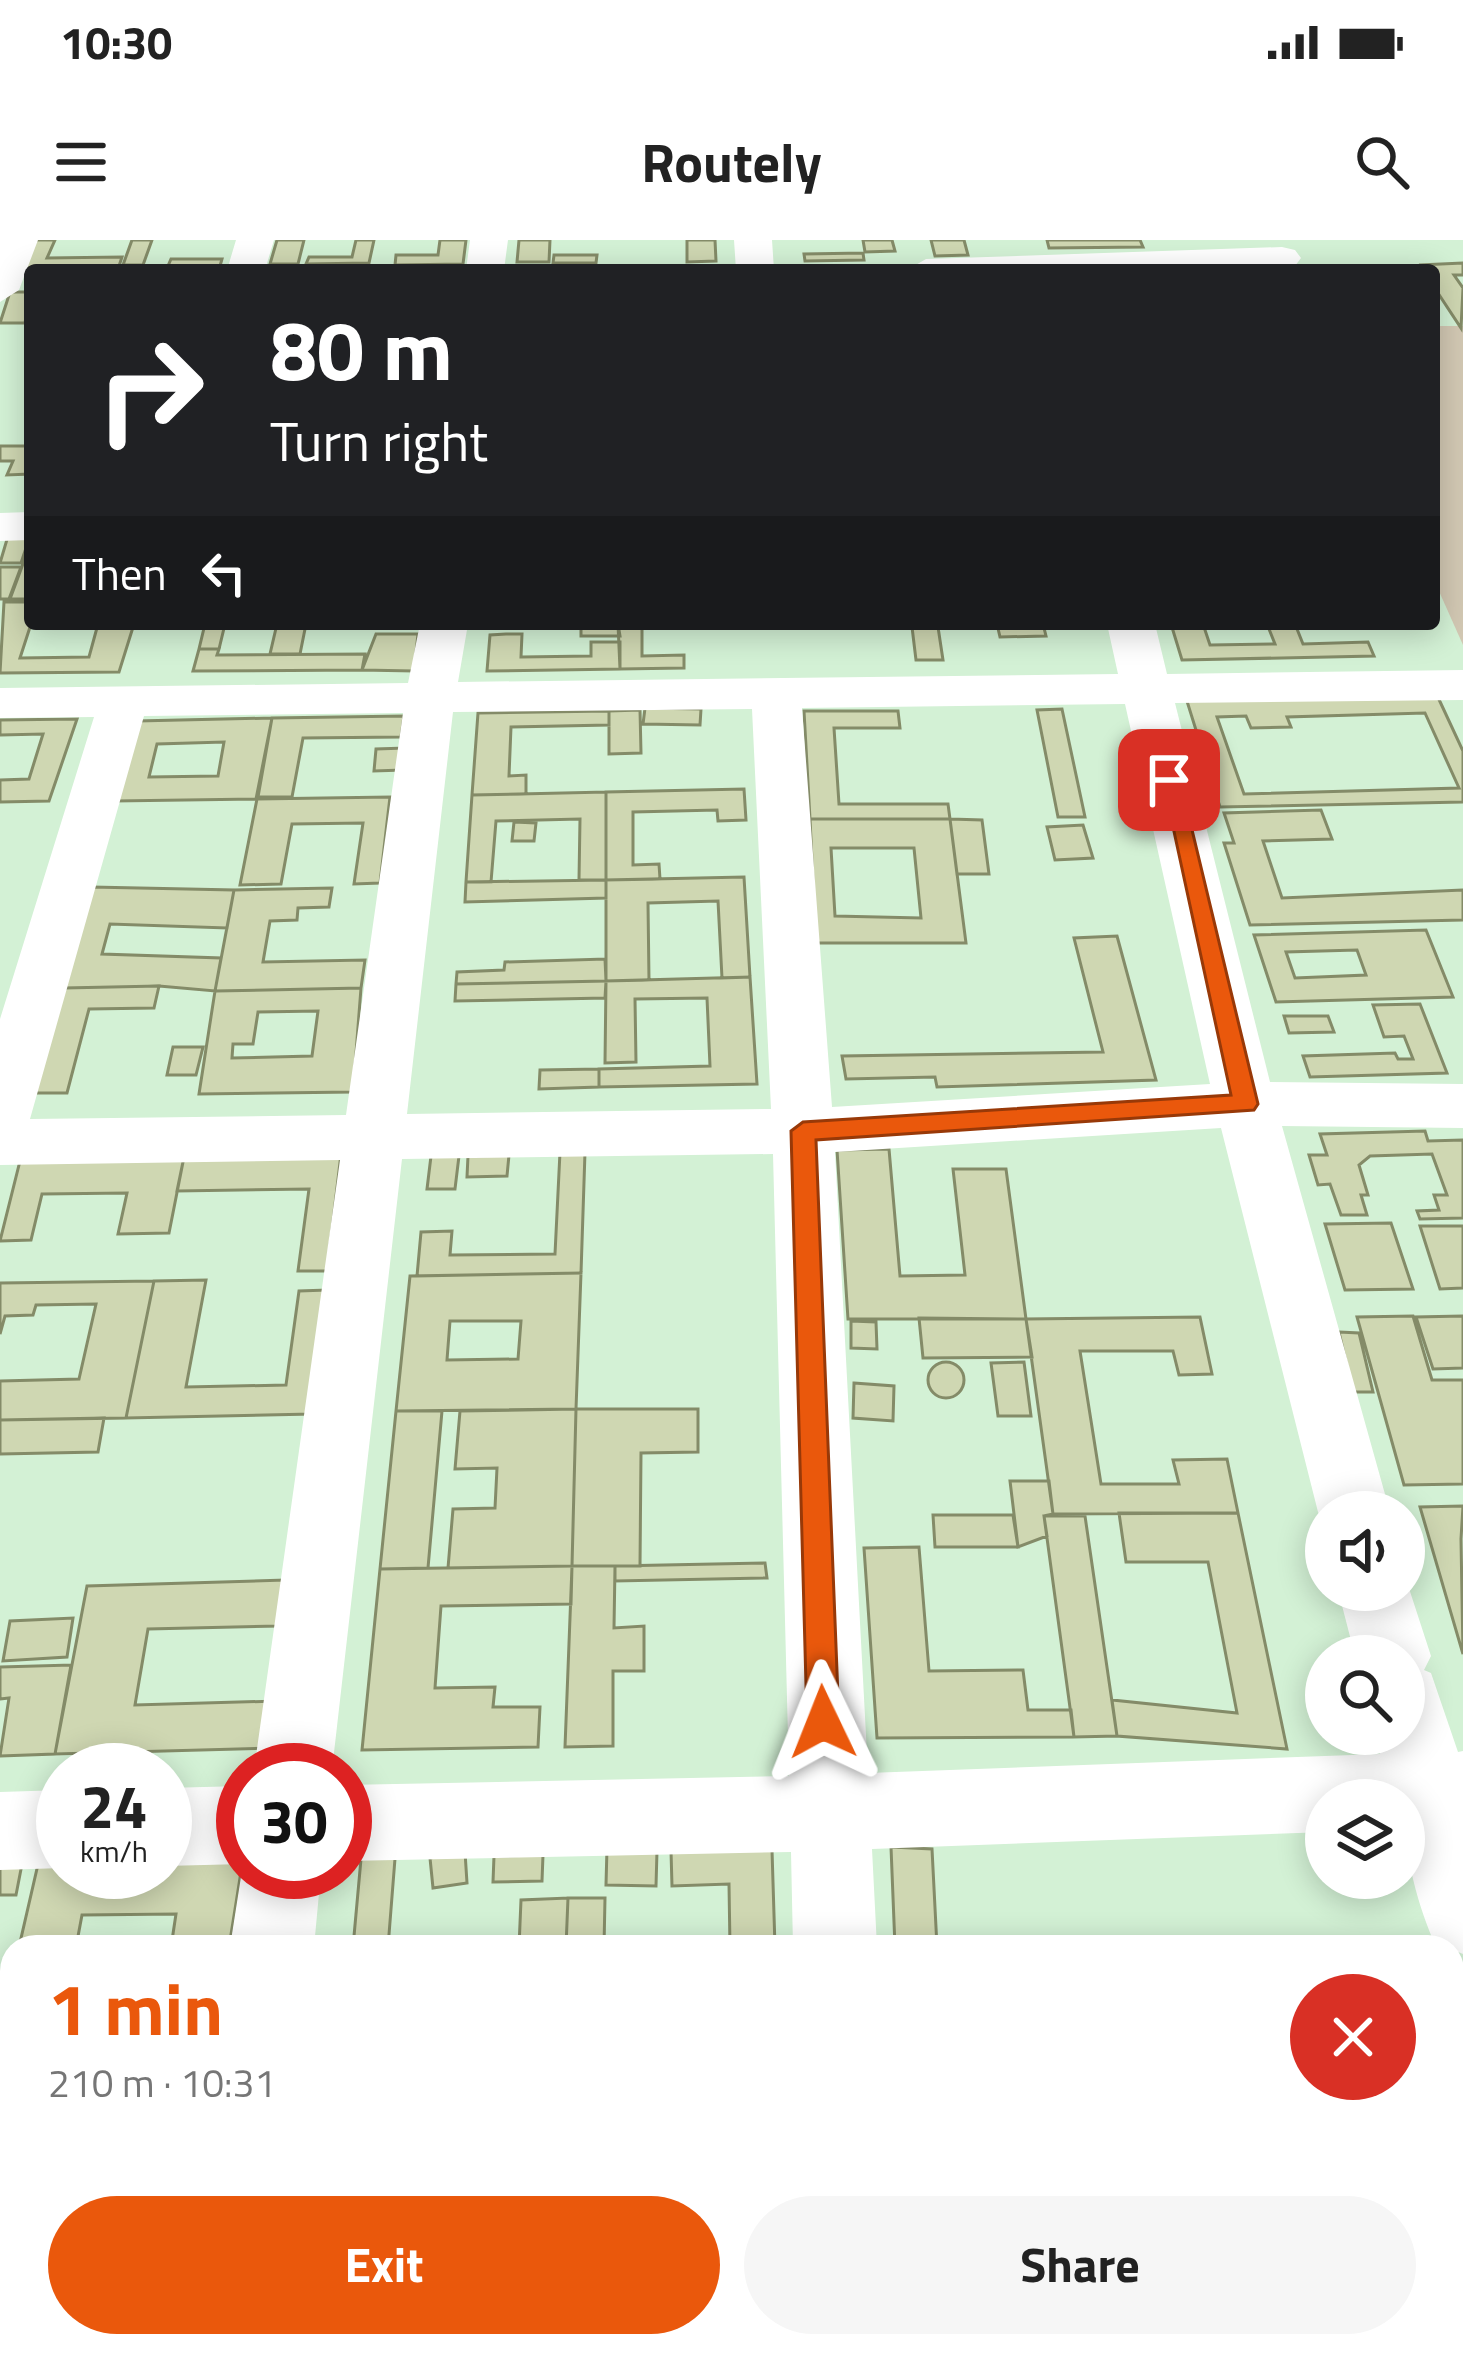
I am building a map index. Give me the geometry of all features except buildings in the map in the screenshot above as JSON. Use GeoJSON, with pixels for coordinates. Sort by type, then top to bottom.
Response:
{"type":"FeatureCollection","features":[{"type":"Feature","properties":{"kind":"street"},"geometry":{"type":"LineString","coordinates":[[11,284],[19,240]]}},
{"type":"Feature","properties":{"kind":"street"},"geometry":{"type":"LineString","coordinates":[[984,264],[1033,259],[1282,258]]}},
{"type":"Feature","properties":{"kind":"street"},"geometry":{"type":"LineString","coordinates":[[295,1743],[430,699],[443,630]]}},
{"type":"Feature","properties":{"kind":"street"},"geometry":{"type":"LineString","coordinates":[[1133,630],[1245,1104],[1348,1491]]}},
{"type":"Feature","properties":{"kind":"street"},"geometry":{"type":"LineString","coordinates":[[0,703],[1463,685]]}},
{"type":"Feature","properties":{"kind":"street"},"geometry":{"type":"LineString","coordinates":[[776,696],[803,1131],[834,1935]]}},
{"type":"Feature","properties":{"kind":"street"},"geometry":{"type":"LineString","coordinates":[[0,1118],[123,702]]}},
{"type":"Feature","properties":{"kind":"street"},"geometry":{"type":"LineString","coordinates":[[0,1142],[803,1131],[1245,1104],[1463,1106]]}},
{"type":"Feature","properties":{"kind":"street"},"geometry":{"type":"LineString","coordinates":[[1425,1744],[1446,1790],[1463,1913]]}},
{"type":"Feature","properties":{"kind":"street"},"geometry":{"type":"LineString","coordinates":[[372,1822],[826,1813],[1446,1790]]}},
{"type":"Feature","properties":{"kind":"street"},"geometry":{"type":"LineString","coordinates":[[0,1831],[36,1830]]}},
{"type":"Feature","properties":{"kind":"street"},"geometry":{"type":"LineString","coordinates":[[273,1935],[277,1899]]}},
{"type":"Feature","properties":{"kind":"shaded area"},"geometry":{"type":"Polygon","coordinates":[[[1440,326],[1463,326],[1463,645],[1440,593],[1440,326]]]}},
{"type":"Feature","properties":{"kind":"route"},"geometry":{"type":"LineString","coordinates":[[823,1722],[803,1131],[1245,1104],[1169,780]]}}]}
